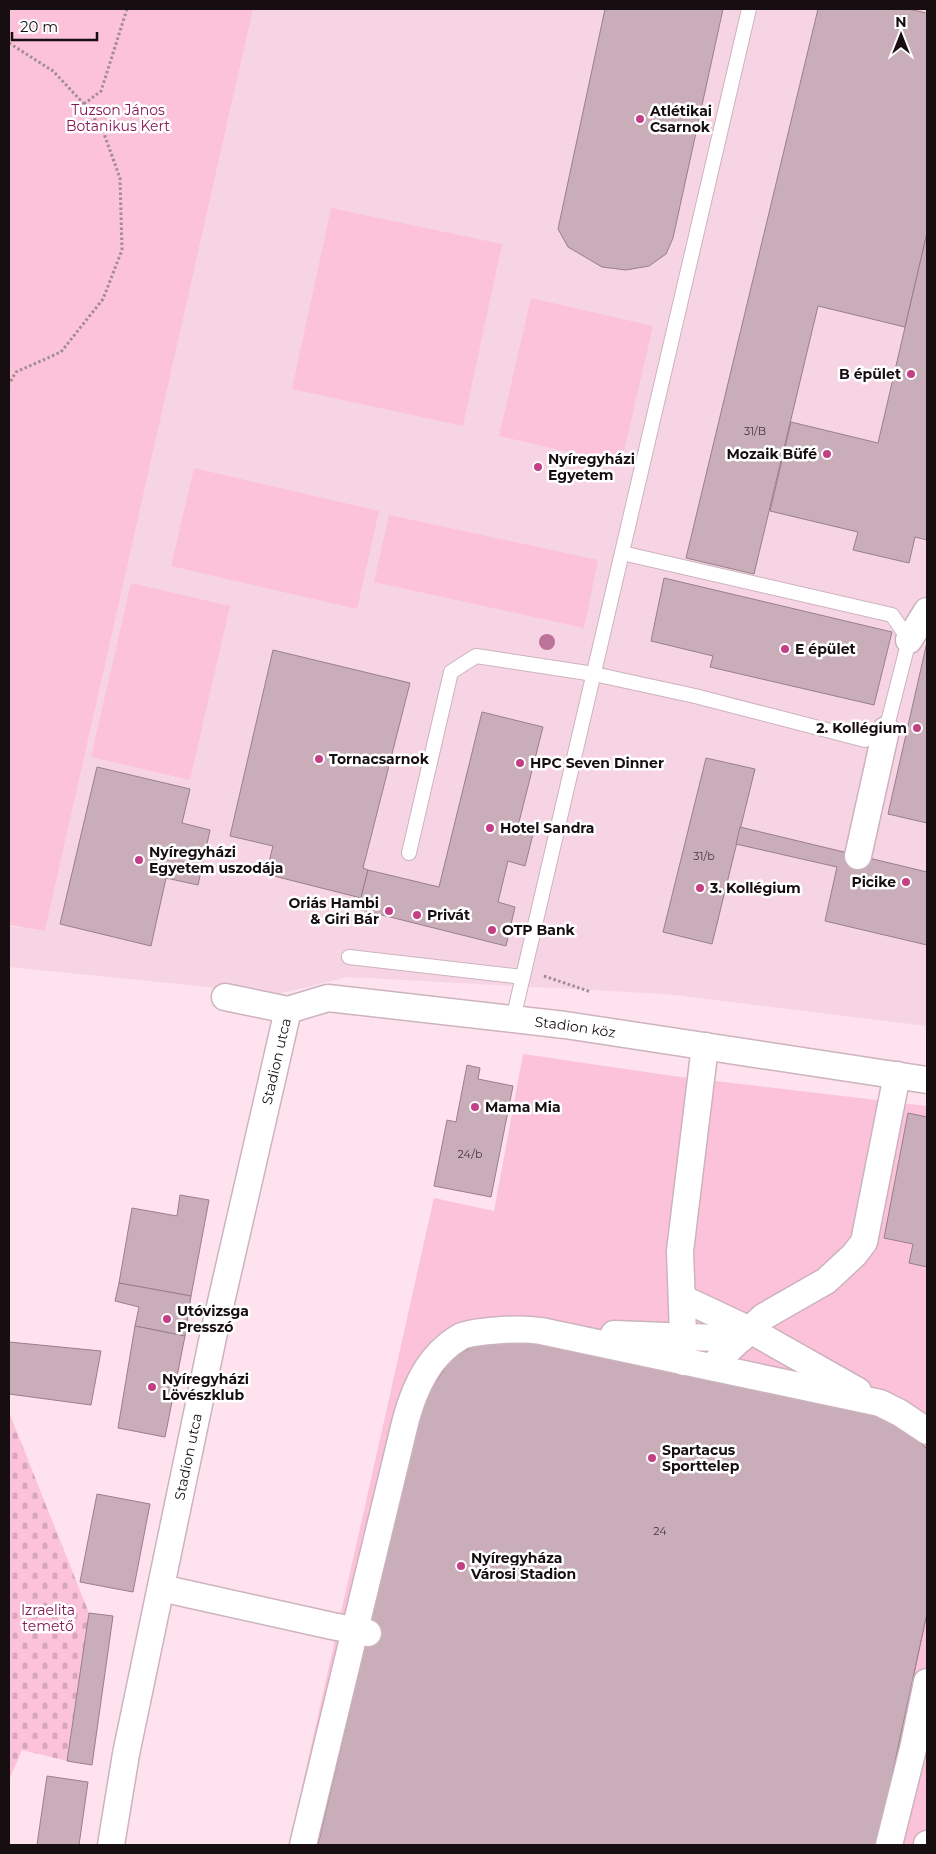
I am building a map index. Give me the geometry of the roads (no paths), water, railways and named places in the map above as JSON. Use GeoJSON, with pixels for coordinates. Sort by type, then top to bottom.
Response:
{"type":"FeatureCollection","features":[{"type":"Feature","properties":{"kind":"street"},"geometry":{"type":"LineString","coordinates":[[909,640],[927,610]]}},
{"type":"Feature","properties":{"kind":"street"},"geometry":{"type":"LineString","coordinates":[[858,856],[886,730]]}},
{"type":"Feature","properties":{"kind":"street","name":"Stadion köz"},"geometry":{"type":"LineString","coordinates":[[225,997],[288,1010],[328,998],[565,1025],[927,1080]]}},
{"type":"Feature","properties":{"kind":"street","name":"Stadion utca"},"geometry":{"type":"LineString","coordinates":[[111,1845],[126,1754],[213,1337],[288,1010]]}},
{"type":"Feature","properties":{"kind":"street"},"geometry":{"type":"LineString","coordinates":[[684,1362],[680,1250],[706,1046]]}},
{"type":"Feature","properties":{"kind":"street"},"geometry":{"type":"LineString","coordinates":[[711,1367],[763,1318],[826,1281],[854,1255],[864,1242],[897,1075]]}},
{"type":"Feature","properties":{"kind":"street"},"geometry":{"type":"LineString","coordinates":[[682,1298],[745,1334],[900,1413],[927,1431]]}},
{"type":"Feature","properties":{"kind":"street"},"geometry":{"type":"LineString","coordinates":[[303,1845],[362,1632],[406,1419],[414,1393],[424,1373],[439,1354],[462,1336],[493,1331],[529,1329],[880,1403]]}},
{"type":"Feature","properties":{"kind":"street"},"geometry":{"type":"LineString","coordinates":[[541,1331],[745,1334]]}},
{"type":"Feature","properties":{"kind":"street"},"geometry":{"type":"LineString","coordinates":[[161,1588],[362,1632]]}},
{"type":"Feature","properties":{"kind":"street"},"geometry":{"type":"LineString","coordinates":[[889,1845],[913,1749],[927,1682]]}},
{"type":"Feature","properties":{"kind":"lane"},"geometry":{"type":"LineString","coordinates":[[513,1019],[749,9]]}},
{"type":"Feature","properties":{"kind":"lane"},"geometry":{"type":"LineString","coordinates":[[409,853],[451,672],[476,656],[594,674],[695,696],[865,740],[886,730],[909,640],[892,615],[622,553]]}},
{"type":"Feature","properties":{"kind":"lane"},"geometry":{"type":"LineString","coordinates":[[349,957],[523,974]]}},
{"type":"Feature","properties":{"kind":"place","name":"Atlétikai Csarnok"},"geometry":{"type":"Point","coordinates":[640,119]}},
{"type":"Feature","properties":{"kind":"place","name":"B épület"},"geometry":{"type":"Point","coordinates":[911,374]}},
{"type":"Feature","properties":{"kind":"place","name":"Mozaik Büfé"},"geometry":{"type":"Point","coordinates":[827,454]}},
{"type":"Feature","properties":{"kind":"place","name":"Nyíregyházi Egyetem"},"geometry":{"type":"Point","coordinates":[538,467]}},
{"type":"Feature","properties":{"kind":"place","name":"E épület"},"geometry":{"type":"Point","coordinates":[785,649]}},
{"type":"Feature","properties":{"kind":"place","name":"2. Kollégium"},"geometry":{"type":"Point","coordinates":[917,728]}},
{"type":"Feature","properties":{"kind":"place","name":"Tornacsarnok"},"geometry":{"type":"Point","coordinates":[319,759]}},
{"type":"Feature","properties":{"kind":"place","name":"HPC Seven Dinner"},"geometry":{"type":"Point","coordinates":[520,763]}},
{"type":"Feature","properties":{"kind":"place","name":"Hotel Sandra"},"geometry":{"type":"Point","coordinates":[490,828]}},
{"type":"Feature","properties":{"kind":"place","name":"Nyíregyházi Egyetem uszodája"},"geometry":{"type":"Point","coordinates":[139,860]}},
{"type":"Feature","properties":{"kind":"place","name":"Picike"},"geometry":{"type":"Point","coordinates":[906,882]}},
{"type":"Feature","properties":{"kind":"place","name":"3. Kollégium"},"geometry":{"type":"Point","coordinates":[700,888]}},
{"type":"Feature","properties":{"kind":"place","name":"Oriás Hambi & Giri Bár"},"geometry":{"type":"Point","coordinates":[389,911]}},
{"type":"Feature","properties":{"kind":"place","name":"Privát"},"geometry":{"type":"Point","coordinates":[417,915]}},
{"type":"Feature","properties":{"kind":"place","name":"OTP Bank"},"geometry":{"type":"Point","coordinates":[492,930]}},
{"type":"Feature","properties":{"kind":"place","name":"Mama Mia"},"geometry":{"type":"Point","coordinates":[475,1107]}},
{"type":"Feature","properties":{"kind":"place","name":"Utóvizsga Presszó"},"geometry":{"type":"Point","coordinates":[167,1319]}},
{"type":"Feature","properties":{"kind":"place","name":"Nyíregyházi Lövészklub"},"geometry":{"type":"Point","coordinates":[152,1387]}},
{"type":"Feature","properties":{"kind":"place","name":"Spartacus Sporttelep"},"geometry":{"type":"Point","coordinates":[652,1458]}},
{"type":"Feature","properties":{"kind":"place","name":"Nyíregyháza Városi Stadion"},"geometry":{"type":"Point","coordinates":[461,1566]}},
{"type":"Feature","properties":{"kind":"park label","name":"Tuzson János Botanikus Kert"},"geometry":{"type":"Point","coordinates":[118,118]}},
{"type":"Feature","properties":{"kind":"park label","name":"Izraelita temető"},"geometry":{"type":"Point","coordinates":[48,1618]}}]}
